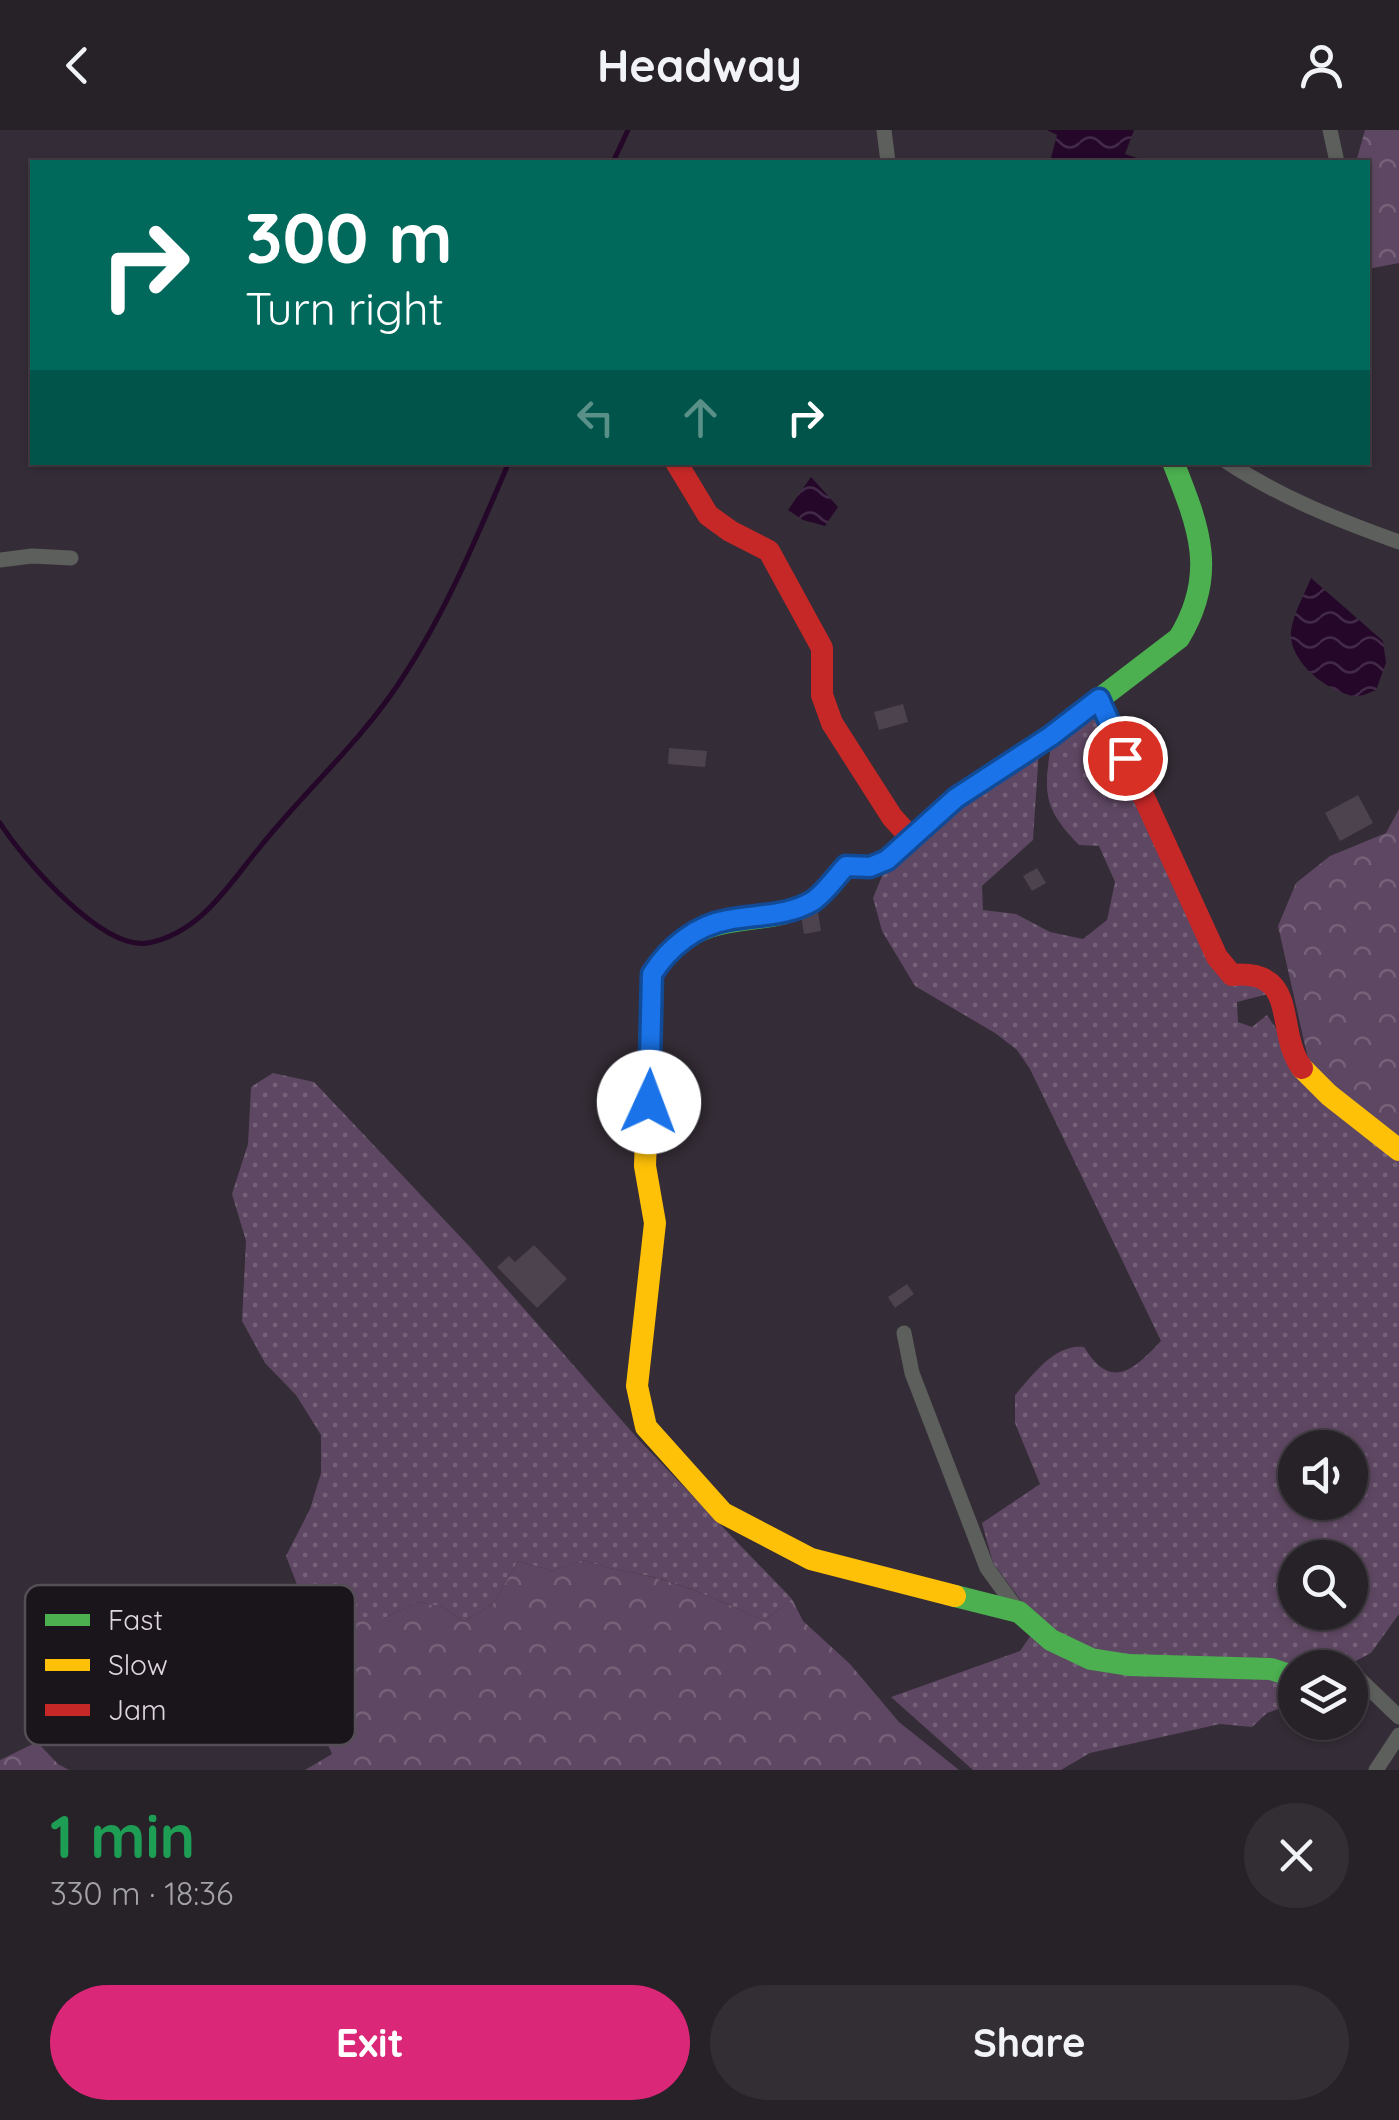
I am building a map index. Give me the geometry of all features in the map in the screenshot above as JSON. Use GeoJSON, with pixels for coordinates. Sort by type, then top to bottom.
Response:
{"type":"FeatureCollection","features":[{"type":"Feature","properties":{"kind":"street"},"geometry":{"type":"LineString","coordinates":[[884,130],[888,160]]}},
{"type":"Feature","properties":{"kind":"street"},"geometry":{"type":"LineString","coordinates":[[1330,130],[1337,160]]}},
{"type":"Feature","properties":{"kind":"street"},"geometry":{"type":"LineString","coordinates":[[678,465],[708,515],[730,532],[769,551],[822,648],[822,696],[832,724],[892,817],[912,838]]}},
{"type":"Feature","properties":{"kind":"street"},"geometry":{"type":"LineString","coordinates":[[1019,1612],[811,1560],[723,1513],[646,1427],[637,1386],[655,1223],[645,1166],[652,974],[663,956],[699,929],[728,920],[768,917],[814,900],[846,866],[870,867],[887,860],[956,798],[1051,736],[1179,638],[1194,619],[1205,572],[1197,521],[1174,465]]}},
{"type":"Feature","properties":{"kind":"street"},"geometry":{"type":"LineString","coordinates":[[1232,465],[1344,522],[1399,542]]}},
{"type":"Feature","properties":{"kind":"street"},"geometry":{"type":"LineString","coordinates":[[0,560],[32,556],[71,558]]}},
{"type":"Feature","properties":{"kind":"street"},"geometry":{"type":"LineString","coordinates":[[1099,699],[1217,957],[1232,974],[1258,973],[1273,983],[1288,1024],[1295,1060],[1313,1080],[1399,1150]]}},
{"type":"Feature","properties":{"kind":"street"},"geometry":{"type":"LineString","coordinates":[[904,1333],[912,1372],[987,1568],[1019,1612],[1051,1640],[1091,1659],[1128,1665],[1278,1671]]}},
{"type":"Feature","properties":{"kind":"street"},"geometry":{"type":"LineString","coordinates":[[1368,1687],[1399,1717]]}},
{"type":"Feature","properties":{"kind":"street"},"geometry":{"type":"LineString","coordinates":[[1376,1770],[1399,1735]]}},
{"type":"Feature","properties":{"kind":"green space"},"geometry":{"type":"Polygon","coordinates":[[[1365,130],[1399,130],[1399,263],[1370,269],[1370,160],[1357,160],[1365,130]]]}},
{"type":"Feature","properties":{"kind":"green space"},"geometry":{"type":"Polygon","coordinates":[[[1099,706],[1226,983],[1258,979],[1272,993],[1237,1002],[1238,1022],[1252,1027],[1267,1015],[1285,1042],[1399,1154],[1399,1614],[1368,1655],[1368,1650],[1278,1650],[1278,1664],[1097,1652],[1056,1633],[1025,1606],[993,1563],[982,1523],[1040,1484],[1015,1423],[1015,1395],[1045,1362],[1063,1350],[1084,1347],[1094,1361],[1114,1372],[1133,1367],[1161,1341],[1030,1069],[1017,1050],[995,1033],[915,986],[882,931],[873,898],[882,876],[916,851],[935,826],[1039,750],[1033,840],[982,886],[983,910],[1016,914],[1050,932],[1083,939],[1107,920],[1115,882],[1099,846],[1079,845],[1059,821],[1049,800],[1051,746],[1099,706]]]}},
{"type":"Feature","properties":{"kind":"green space"},"geometry":{"type":"Polygon","coordinates":[[[1399,809],[1399,1144],[1309,1063],[1278,926],[1296,883],[1330,856],[1386,833],[1399,809]]]}},
{"type":"Feature","properties":{"kind":"green space"},"geometry":{"type":"Polygon","coordinates":[[[273,1073],[314,1082],[470,1247],[639,1440],[792,1599],[764,1621],[681,1586],[583,1560],[553,1571],[518,1561],[494,1603],[464,1622],[443,1607],[418,1602],[387,1617],[355,1617],[355,1585],[297,1585],[286,1556],[310,1509],[321,1473],[321,1435],[296,1395],[265,1363],[242,1321],[246,1241],[232,1194],[248,1144],[251,1087],[273,1073]]]}},
{"type":"Feature","properties":{"kind":"green space"},"geometry":{"type":"Polygon","coordinates":[[[583,1560],[681,1586],[764,1621],[792,1599],[803,1621],[850,1664],[899,1722],[959,1770],[305,1770],[332,1754],[328,1745],[355,1745],[355,1617],[387,1617],[418,1602],[443,1607],[464,1622],[494,1603],[518,1561],[553,1571],[583,1560]]]}},
{"type":"Feature","properties":{"kind":"green space"},"geometry":{"type":"Polygon","coordinates":[[[1033,1632],[1090,1663],[1263,1673],[1278,1678],[1278,1709],[1267,1713],[1252,1727],[1220,1724],[1090,1753],[1061,1770],[973,1770],[891,1697],[1020,1651],[1033,1632]]]}},
{"type":"Feature","properties":{"kind":"green space"},"geometry":{"type":"Polygon","coordinates":[[[31,1745],[40,1745],[69,1770],[0,1770],[0,1760],[31,1745]]]}},
{"type":"Feature","properties":{"kind":"water"},"geometry":{"type":"Polygon","coordinates":[[[1047,130],[1134,130],[1125,154],[1143,160],[1051,160],[1057,135],[1047,130]]]}},
{"type":"Feature","properties":{"kind":"water"},"geometry":{"type":"Polygon","coordinates":[[[811,477],[838,507],[825,526],[803,520],[788,510],[811,477]]]}},
{"type":"Feature","properties":{"kind":"water"},"geometry":{"type":"Polygon","coordinates":[[[1311,578],[1383,641],[1386,663],[1376,690],[1359,696],[1342,693],[1311,673],[1296,653],[1292,624],[1311,578]]]}},
{"type":"Feature","properties":{"kind":"building"},"geometry":{"type":"Polygon","coordinates":[[[903,704],[908,722],[879,730],[874,712],[903,704]]]}},
{"type":"Feature","properties":{"kind":"building"},"geometry":{"type":"Polygon","coordinates":[[[669,748],[707,751],[705,767],[668,764],[669,748]]]}},
{"type":"Feature","properties":{"kind":"building"},"geometry":{"type":"Polygon","coordinates":[[[1358,795],[1373,823],[1340,841],[1325,813],[1358,795]]]}},
{"type":"Feature","properties":{"kind":"building"},"geometry":{"type":"Polygon","coordinates":[[[1037,868],[1046,883],[1032,891],[1023,876],[1037,868]]]}},
{"type":"Feature","properties":{"kind":"building"},"geometry":{"type":"Polygon","coordinates":[[[818,912],[821,931],[804,934],[801,915],[818,912]]]}},
{"type":"Feature","properties":{"kind":"building"},"geometry":{"type":"Polygon","coordinates":[[[534,1245],[567,1279],[537,1308],[497,1267],[509,1256],[515,1262],[534,1245]]]}},
{"type":"Feature","properties":{"kind":"building"},"geometry":{"type":"Polygon","coordinates":[[[907,1284],[914,1294],[895,1308],[888,1297],[907,1284]]]}},
{"type":"Feature","properties":{"kind":"waterway"},"geometry":{"type":"LineString","coordinates":[[614,160],[628,130]]}},
{"type":"Feature","properties":{"kind":"waterway"},"geometry":{"type":"LineString","coordinates":[[0,823],[44,878],[109,933],[129,942],[148,943],[184,929],[225,891],[397,686],[444,605],[508,465]]}},
{"type":"Feature","properties":{"kind":"traffic: fast"},"geometry":{"type":"LineString","coordinates":[[669,952],[705,928],[797,909],[823,893],[846,866],[870,867],[887,860],[955,798],[1051,736],[1179,638],[1191,615],[1201,571],[1197,529],[1174,465]]}},
{"type":"Feature","properties":{"kind":"traffic: fast"},"geometry":{"type":"LineString","coordinates":[[955,1596],[1019,1612],[1051,1640],[1091,1659],[1129,1665],[1278,1671]]}},
{"type":"Feature","properties":{"kind":"traffic: slow"},"geometry":{"type":"LineString","coordinates":[[669,952],[652,974],[645,1166],[655,1223],[637,1386],[646,1427],[723,1513],[811,1559],[955,1596]]}},
{"type":"Feature","properties":{"kind":"traffic: slow"},"geometry":{"type":"LineString","coordinates":[[1302,1068],[1329,1095],[1399,1150]]}},
{"type":"Feature","properties":{"kind":"traffic: jam"},"geometry":{"type":"LineString","coordinates":[[678,465],[708,515],[769,551],[822,648],[822,695],[832,723],[892,817],[912,839]]}},
{"type":"Feature","properties":{"kind":"traffic: jam"},"geometry":{"type":"LineString","coordinates":[[1099,699],[1217,957],[1232,975],[1254,976],[1268,982],[1277,992],[1302,1068]]}},
{"type":"Feature","properties":{"kind":"route"},"geometry":{"type":"LineString","coordinates":[[649,1102],[652,974],[663,956],[699,929],[728,920],[768,917],[814,900],[846,866],[870,867],[887,860],[956,798],[1051,736],[1099,699],[1125,758]]}}]}
